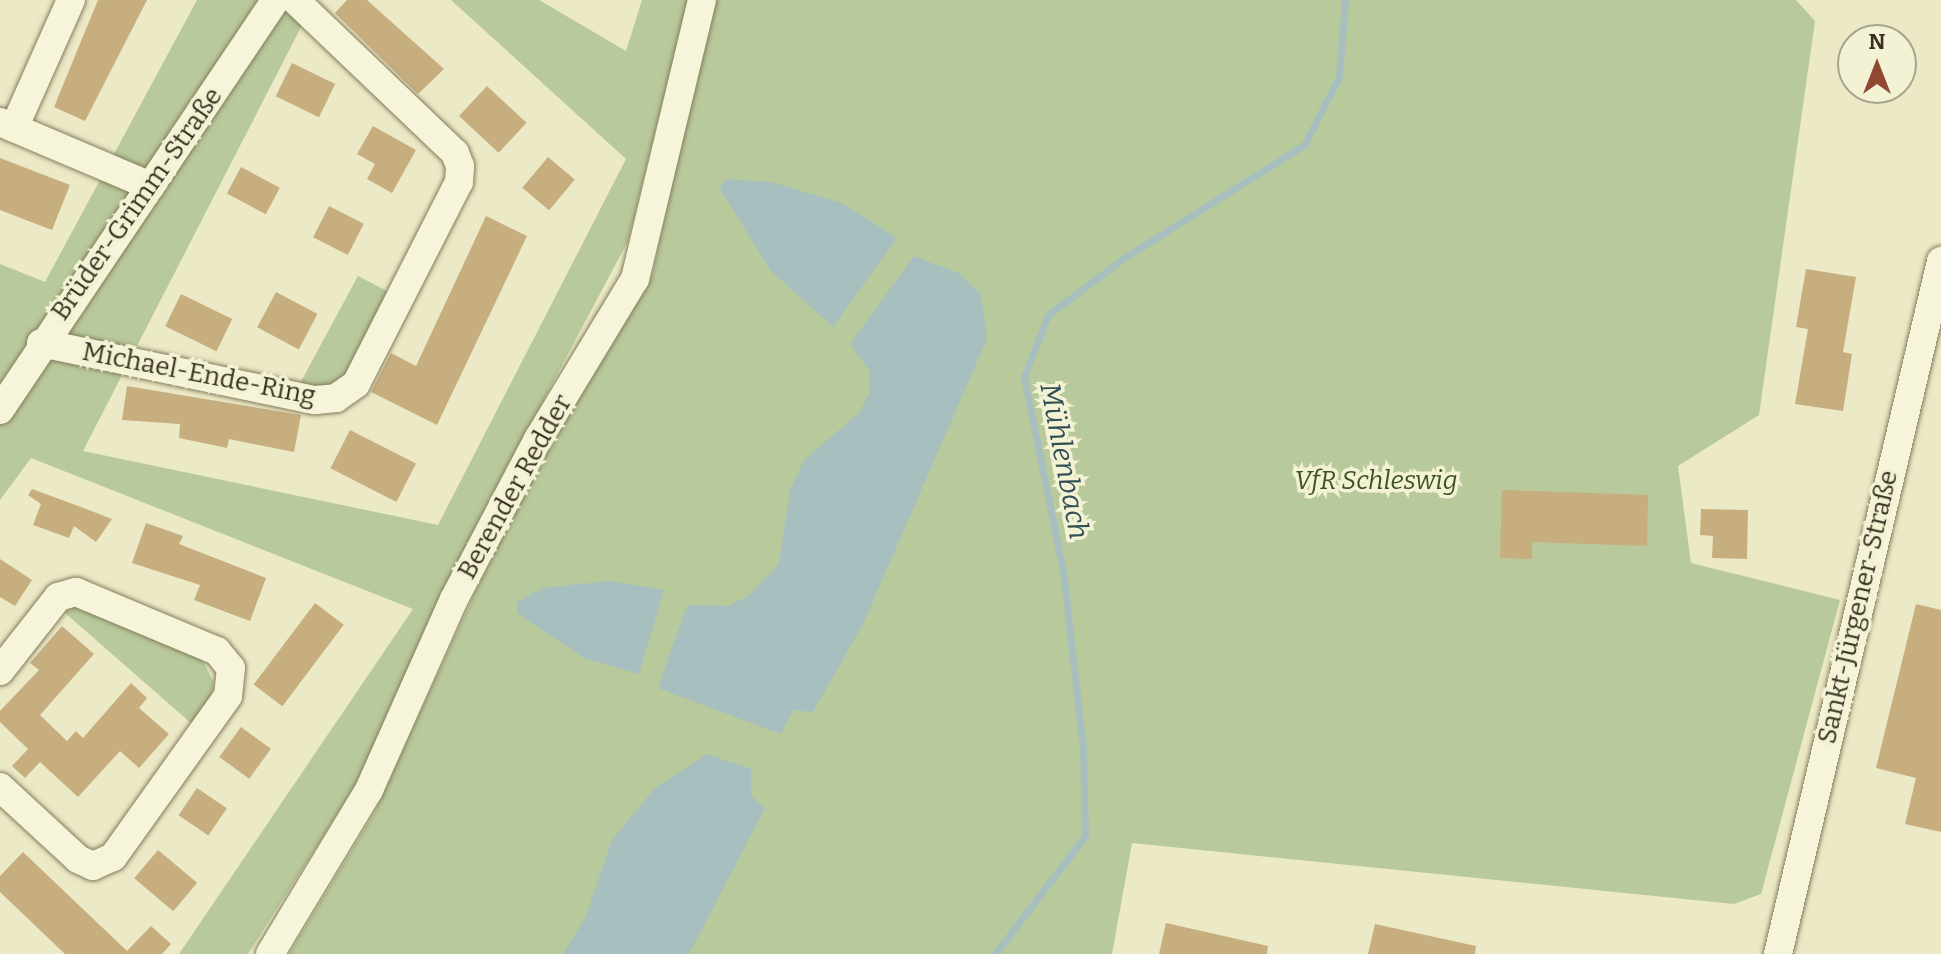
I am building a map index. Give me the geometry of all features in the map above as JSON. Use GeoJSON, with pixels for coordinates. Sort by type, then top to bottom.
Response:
{"type":"FeatureCollection","features":[{"type":"Feature","properties":{"kind":"street"},"geometry":{"type":"LineString","coordinates":[[71,0],[73,9],[7,125],[151,186]]}},
{"type":"Feature","properties":{"kind":"street","name":"Brüder-Grimm-Straße"},"geometry":{"type":"LineString","coordinates":[[0,410],[41,343],[276,0]]}},
{"type":"Feature","properties":{"kind":"street","name":"Michael-Ende-Ring"},"geometry":{"type":"LineString","coordinates":[[41,343],[315,400],[336,398],[356,384],[459,182],[460,166],[455,153],[295,0]]}},
{"type":"Feature","properties":{"kind":"street","name":"Berender Redder"},"geometry":{"type":"LineString","coordinates":[[270,954],[369,790],[454,599],[538,439],[635,279],[702,0]]}},
{"type":"Feature","properties":{"kind":"street","name":"Sankt-Jürgener-Straße"},"geometry":{"type":"LineString","coordinates":[[1778,954],[1941,261]]}},
{"type":"Feature","properties":{"kind":"street"},"geometry":{"type":"LineString","coordinates":[[0,671],[58,597],[76,592],[217,651],[231,668],[228,696],[113,857],[93,866],[78,859],[0,787]]}},
{"type":"Feature","properties":{"kind":"green space"},"geometry":{"type":"Polygon","coordinates":[[[197,0],[315,0],[83,451],[438,525],[626,159],[451,0],[539,0],[626,51],[642,0],[688,0],[628,241],[447,582],[356,785],[248,954],[179,954],[413,609],[31,458],[0,500],[0,264],[45,282],[197,0]]]}},
{"type":"Feature","properties":{"kind":"green space","name":"VfR Schleswig"},"geometry":{"type":"Polygon","coordinates":[[[713,0],[1796,0],[1815,21],[1759,415],[1678,466],[1691,563],[1840,600],[1761,894],[1734,904],[1132,843],[1112,954],[289,954],[374,813],[477,588],[554,438],[652,276],[713,0]]]}},
{"type":"Feature","properties":{"kind":"green space"},"geometry":{"type":"Polygon","coordinates":[[[358,276],[387,291],[346,376],[328,389],[298,387],[358,276]]]}},
{"type":"Feature","properties":{"kind":"green space"},"geometry":{"type":"Polygon","coordinates":[[[75,607],[201,657],[214,683],[210,701],[192,724],[64,612],[75,607]]]}},
{"type":"Feature","properties":{"kind":"water"},"geometry":{"type":"Polygon","coordinates":[[[725,179],[771,182],[842,203],[897,238],[833,327],[771,271],[720,189],[725,179]]]}},
{"type":"Feature","properties":{"kind":"water"},"geometry":{"type":"Polygon","coordinates":[[[914,256],[960,274],[981,294],[987,339],[862,626],[813,712],[793,710],[781,734],[658,688],[687,605],[727,606],[748,596],[779,564],[790,490],[804,460],[859,413],[869,394],[870,372],[850,344],[914,256]]]}},
{"type":"Feature","properties":{"kind":"water"},"geometry":{"type":"Polygon","coordinates":[[[610,581],[664,590],[639,674],[584,658],[517,613],[517,602],[543,588],[610,581]]]}},
{"type":"Feature","properties":{"kind":"water"},"geometry":{"type":"Polygon","coordinates":[[[707,754],[751,769],[751,796],[765,808],[689,954],[563,954],[585,918],[612,840],[654,789],[707,754]]]}},
{"type":"Feature","properties":{"kind":"building"},"geometry":{"type":"Polygon","coordinates":[[[98,0],[147,0],[85,121],[54,107],[98,0]]]}},
{"type":"Feature","properties":{"kind":"building"},"geometry":{"type":"Polygon","coordinates":[[[347,0],[367,0],[444,69],[418,94],[335,13],[347,0]]]}},
{"type":"Feature","properties":{"kind":"building"},"geometry":{"type":"Polygon","coordinates":[[[292,63],[335,84],[319,117],[276,96],[292,63]]]}},
{"type":"Feature","properties":{"kind":"building"},"geometry":{"type":"Polygon","coordinates":[[[487,86],[526,123],[499,153],[459,116],[487,86]]]}},
{"type":"Feature","properties":{"kind":"building"},"geometry":{"type":"Polygon","coordinates":[[[373,126],[416,150],[392,193],[367,179],[375,164],[357,154],[373,126]]]}},
{"type":"Feature","properties":{"kind":"building"},"geometry":{"type":"Polygon","coordinates":[[[548,157],[575,179],[549,210],[522,188],[548,157]]]}},
{"type":"Feature","properties":{"kind":"building"},"geometry":{"type":"Polygon","coordinates":[[[0,158],[70,185],[52,230],[0,210],[0,158]]]}},
{"type":"Feature","properties":{"kind":"building"},"geometry":{"type":"Polygon","coordinates":[[[241,167],[280,188],[266,214],[227,193],[241,167]]]}},
{"type":"Feature","properties":{"kind":"building"},"geometry":{"type":"Polygon","coordinates":[[[329,206],[364,224],[348,255],[313,237],[329,206]]]}},
{"type":"Feature","properties":{"kind":"building"},"geometry":{"type":"Polygon","coordinates":[[[486,216],[527,236],[437,425],[371,392],[391,353],[416,366],[486,216]]]}},
{"type":"Feature","properties":{"kind":"building"},"geometry":{"type":"Polygon","coordinates":[[[1806,269],[1856,277],[1843,352],[1852,354],[1843,411],[1795,404],[1808,329],[1796,327],[1806,269]]]}},
{"type":"Feature","properties":{"kind":"building"},"geometry":{"type":"Polygon","coordinates":[[[276,292],[317,314],[299,349],[257,327],[276,292]]]}},
{"type":"Feature","properties":{"kind":"building"},"geometry":{"type":"Polygon","coordinates":[[[181,294],[232,319],[216,351],[165,326],[181,294]]]}},
{"type":"Feature","properties":{"kind":"building"},"geometry":{"type":"Polygon","coordinates":[[[127,386],[301,415],[294,452],[229,439],[227,448],[179,438],[180,424],[122,420],[127,386]]]}},
{"type":"Feature","properties":{"kind":"building"},"geometry":{"type":"Polygon","coordinates":[[[350,430],[416,464],[396,502],[330,468],[350,430]]]}},
{"type":"Feature","properties":{"kind":"building"},"geometry":{"type":"Polygon","coordinates":[[[32,489],[112,519],[96,542],[74,526],[69,538],[33,525],[41,504],[28,495],[32,489]]]}},
{"type":"Feature","properties":{"kind":"building"},"geometry":{"type":"Polygon","coordinates":[[[1502,490],[1648,495],[1647,546],[1532,542],[1532,559],[1500,558],[1502,490]]]}},
{"type":"Feature","properties":{"kind":"building"},"geometry":{"type":"Polygon","coordinates":[[[1701,509],[1748,510],[1747,559],[1712,558],[1713,536],[1700,535],[1701,509]]]}},
{"type":"Feature","properties":{"kind":"building"},"geometry":{"type":"Polygon","coordinates":[[[146,523],[183,536],[179,544],[266,578],[250,621],[194,600],[200,585],[132,563],[146,523]]]}},
{"type":"Feature","properties":{"kind":"building"},"geometry":{"type":"Polygon","coordinates":[[[0,559],[32,580],[15,606],[0,597],[0,559]]]}},
{"type":"Feature","properties":{"kind":"building"},"geometry":{"type":"Polygon","coordinates":[[[315,603],[344,625],[282,706],[254,684],[315,603]]]}},
{"type":"Feature","properties":{"kind":"building"},"geometry":{"type":"Polygon","coordinates":[[[1916,604],[1941,610],[1941,832],[1905,824],[1916,778],[1876,768],[1916,604]]]}},
{"type":"Feature","properties":{"kind":"building"},"geometry":{"type":"Polygon","coordinates":[[[62,626],[94,654],[40,715],[67,741],[76,731],[83,738],[131,683],[147,698],[139,708],[169,734],[139,768],[120,751],[78,797],[40,762],[25,778],[12,766],[28,749],[0,722],[0,711],[39,670],[30,663],[62,626]]]}},
{"type":"Feature","properties":{"kind":"building"},"geometry":{"type":"Polygon","coordinates":[[[241,727],[271,749],[249,779],[219,757],[241,727]]]}},
{"type":"Feature","properties":{"kind":"building"},"geometry":{"type":"Polygon","coordinates":[[[197,788],[227,808],[208,835],[179,815],[197,788]]]}},
{"type":"Feature","properties":{"kind":"building"},"geometry":{"type":"Polygon","coordinates":[[[158,850],[197,883],[173,911],[134,878],[158,850]]]}},
{"type":"Feature","properties":{"kind":"building"},"geometry":{"type":"Polygon","coordinates":[[[23,852],[127,951],[151,926],[171,944],[162,954],[65,954],[0,892],[0,876],[23,852]]]}},
{"type":"Feature","properties":{"kind":"building"},"geometry":{"type":"Polygon","coordinates":[[[1166,923],[1268,946],[1267,954],[1159,954],[1166,923]]]}},
{"type":"Feature","properties":{"kind":"building"},"geometry":{"type":"Polygon","coordinates":[[[1375,924],[1476,946],[1475,954],[1368,954],[1375,924]]]}},
{"type":"Feature","properties":{"kind":"waterway","name":"Mühlenbach"},"geometry":{"type":"LineString","coordinates":[[995,954],[1085,836],[1083,749],[1063,571],[1024,377],[1048,315],[1124,258],[1304,145],[1339,77],[1345,0]]}}]}
